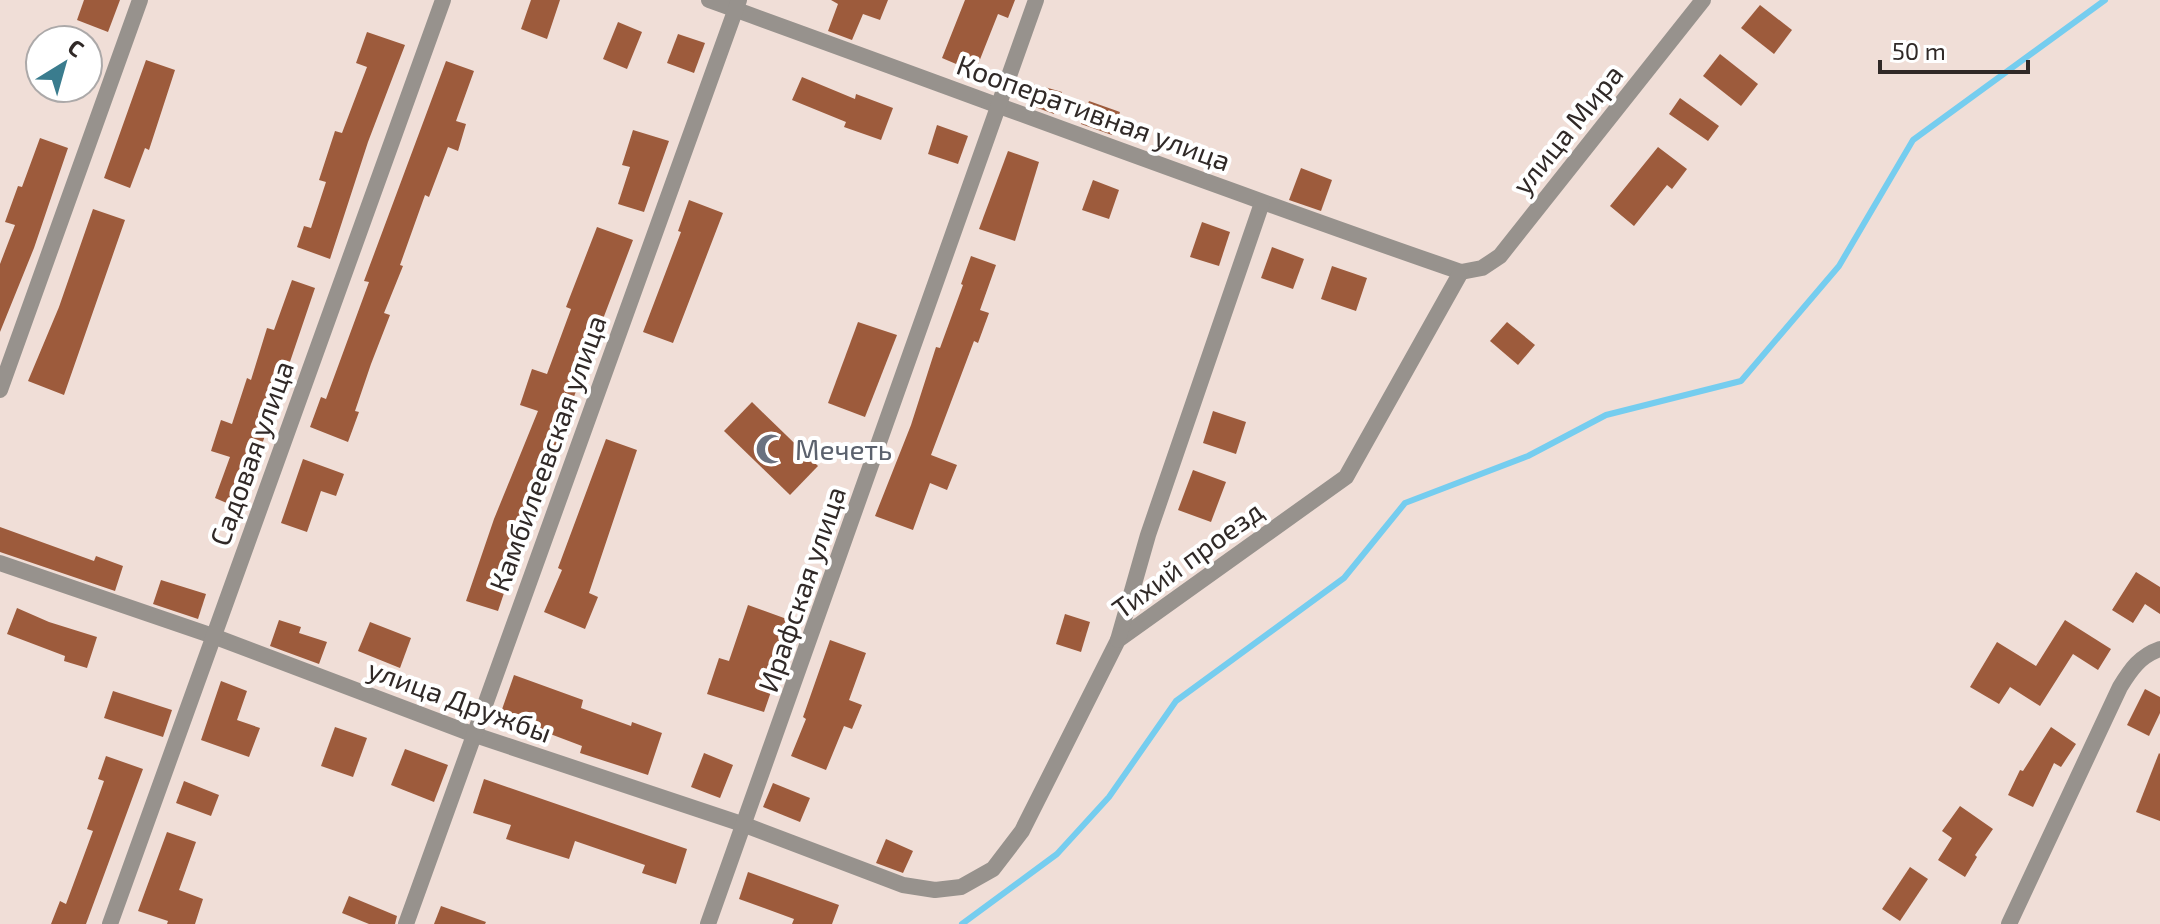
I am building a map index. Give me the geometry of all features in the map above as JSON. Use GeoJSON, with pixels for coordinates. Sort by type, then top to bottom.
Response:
{"type":"FeatureCollection","features":[{"type":"Feature","properties":{"kind":"street"},"geometry":{"type":"LineString","coordinates":[[0,390],[140,0]]}},
{"type":"Feature","properties":{"kind":"street","name":"Садовая улица"},"geometry":{"type":"LineString","coordinates":[[110,924],[443,0]]}},
{"type":"Feature","properties":{"kind":"street","name":"Кооперативная улица"},"geometry":{"type":"LineString","coordinates":[[709,0],[738,5],[1262,203],[1461,272]]}},
{"type":"Feature","properties":{"kind":"street","name":"Ирафская улица"},"geometry":{"type":"LineString","coordinates":[[708,924],[1036,0]]}},
{"type":"Feature","properties":{"kind":"street","name":"улица Мира"},"geometry":{"type":"LineString","coordinates":[[1461,272],[1482,268],[1500,256],[1703,0]]}},
{"type":"Feature","properties":{"kind":"street","name":"Камбилеевская улица"},"geometry":{"type":"LineString","coordinates":[[406,924],[472,734],[738,5]]}},
{"type":"Feature","properties":{"kind":"street"},"geometry":{"type":"LineString","coordinates":[[1118,640],[1148,535],[1262,203]]}},
{"type":"Feature","properties":{"kind":"street","name":"Тихий проезд"},"geometry":{"type":"LineString","coordinates":[[903,885],[935,890],[961,887],[993,869],[1022,831],[1118,640],[1346,477],[1461,272]]}},
{"type":"Feature","properties":{"kind":"street","name":"улица Дружбы"},"geometry":{"type":"LineString","coordinates":[[0,563],[213,636],[472,734],[745,825],[903,885]]}},
{"type":"Feature","properties":{"kind":"street"},"geometry":{"type":"LineString","coordinates":[[2009,924],[2120,687],[2133,665],[2150,652],[2160,649]]}},
{"type":"Feature","properties":{"kind":"building"},"geometry":{"type":"Polygon","coordinates":[[[84,0],[120,0],[108,32],[104,30],[104,24],[87,24],[77,20],[84,0]]]}},
{"type":"Feature","properties":{"kind":"building"},"geometry":{"type":"Polygon","coordinates":[[[531,0],[560,0],[547,39],[521,29],[531,0]]]}},
{"type":"Feature","properties":{"kind":"building"},"geometry":{"type":"Polygon","coordinates":[[[831,0],[888,0],[880,20],[863,14],[852,40],[828,31],[838,4],[831,0]]]}},
{"type":"Feature","properties":{"kind":"building"},"geometry":{"type":"Polygon","coordinates":[[[965,0],[1015,0],[1008,18],[998,14],[975,72],[942,58],[965,0]]]}},
{"type":"Feature","properties":{"kind":"building"},"geometry":{"type":"Polygon","coordinates":[[[1760,5],[1792,30],[1774,54],[1741,28],[1760,5]]]}},
{"type":"Feature","properties":{"kind":"building"},"geometry":{"type":"Polygon","coordinates":[[[618,22],[642,32],[627,69],[603,59],[618,22]]]}},
{"type":"Feature","properties":{"kind":"building"},"geometry":{"type":"Polygon","coordinates":[[[367,32],[405,45],[368,142],[330,259],[297,247],[304,226],[311,228],[326,182],[319,180],[335,131],[342,133],[367,67],[356,63],[367,32]]]}},
{"type":"Feature","properties":{"kind":"building"},"geometry":{"type":"Polygon","coordinates":[[[678,34],[705,43],[694,73],[667,63],[678,34]]]}},
{"type":"Feature","properties":{"kind":"building"},"geometry":{"type":"Polygon","coordinates":[[[1720,54],[1758,84],[1741,106],[1703,76],[1720,54]]]}},
{"type":"Feature","properties":{"kind":"building"},"geometry":{"type":"Polygon","coordinates":[[[146,60],[175,70],[149,150],[145,148],[130,188],[104,178],[146,60]]]}},
{"type":"Feature","properties":{"kind":"building"},"geometry":{"type":"Polygon","coordinates":[[[446,61],[474,71],[456,121],[466,124],[458,151],[448,147],[429,197],[425,195],[400,265],[403,266],[384,313],[390,315],[355,411],[359,412],[348,442],[310,427],[321,397],[326,399],[369,282],[364,281],[446,61]]]}},
{"type":"Feature","properties":{"kind":"building"},"geometry":{"type":"Polygon","coordinates":[[[802,77],[855,99],[856,94],[893,108],[881,140],[844,127],[846,122],[792,100],[802,77]]]}},
{"type":"Feature","properties":{"kind":"building"},"geometry":{"type":"Polygon","coordinates":[[[1034,84],[1062,92],[1054,114],[1027,104],[1034,84]]]}},
{"type":"Feature","properties":{"kind":"building"},"geometry":{"type":"Polygon","coordinates":[[[1680,98],[1719,126],[1708,141],[1669,114],[1680,98]]]}},
{"type":"Feature","properties":{"kind":"building"},"geometry":{"type":"Polygon","coordinates":[[[1089,101],[1120,112],[1112,135],[1081,124],[1089,101]]]}},
{"type":"Feature","properties":{"kind":"building"},"geometry":{"type":"Polygon","coordinates":[[[937,125],[968,136],[958,164],[928,154],[937,125]]]}},
{"type":"Feature","properties":{"kind":"building"},"geometry":{"type":"Polygon","coordinates":[[[633,130],[669,141],[644,212],[618,204],[630,167],[622,165],[633,130]]]}},
{"type":"Feature","properties":{"kind":"building"},"geometry":{"type":"Polygon","coordinates":[[[40,138],[68,148],[34,248],[0,332],[0,264],[15,225],[5,222],[40,138]]]}},
{"type":"Feature","properties":{"kind":"building"},"geometry":{"type":"Polygon","coordinates":[[[1658,147],[1687,169],[1672,189],[1667,185],[1634,226],[1610,206],[1658,147]]]}},
{"type":"Feature","properties":{"kind":"building"},"geometry":{"type":"Polygon","coordinates":[[[1008,151],[1039,162],[1015,241],[979,229],[1008,151]]]}},
{"type":"Feature","properties":{"kind":"building"},"geometry":{"type":"Polygon","coordinates":[[[1301,168],[1332,180],[1321,211],[1289,200],[1301,168]]]}},
{"type":"Feature","properties":{"kind":"building"},"geometry":{"type":"Polygon","coordinates":[[[1093,180],[1119,190],[1109,219],[1082,210],[1093,180]]]}},
{"type":"Feature","properties":{"kind":"building"},"geometry":{"type":"Polygon","coordinates":[[[689,200],[723,213],[673,343],[643,332],[681,232],[678,231],[689,200]]]}},
{"type":"Feature","properties":{"kind":"building"},"geometry":{"type":"Polygon","coordinates":[[[93,209],[125,220],[64,395],[28,381],[59,307],[93,209]]]}},
{"type":"Feature","properties":{"kind":"building"},"geometry":{"type":"Polygon","coordinates":[[[1202,222],[1230,232],[1219,266],[1190,257],[1202,222]]]}},
{"type":"Feature","properties":{"kind":"building"},"geometry":{"type":"Polygon","coordinates":[[[597,227],[633,240],[498,611],[466,601],[494,519],[538,411],[520,405],[532,369],[547,374],[571,309],[566,307],[597,227]]]}},
{"type":"Feature","properties":{"kind":"building"},"geometry":{"type":"Polygon","coordinates":[[[1272,247],[1304,259],[1293,289],[1261,278],[1272,247]]]}},
{"type":"Feature","properties":{"kind":"building"},"geometry":{"type":"Polygon","coordinates":[[[971,256],[996,265],[980,310],[989,313],[978,343],[974,341],[931,455],[957,465],[947,490],[930,483],[913,530],[875,516],[911,425],[936,347],[940,348],[971,256]]]}},
{"type":"Feature","properties":{"kind":"building"},"geometry":{"type":"Polygon","coordinates":[[[1332,266],[1367,278],[1356,311],[1321,299],[1332,266]]]}},
{"type":"Feature","properties":{"kind":"building"},"geometry":{"type":"Polygon","coordinates":[[[292,280],[315,288],[255,465],[252,464],[236,507],[215,498],[230,457],[211,451],[221,420],[232,424],[247,378],[251,380],[267,328],[274,330],[292,280]]]}},
{"type":"Feature","properties":{"kind":"building"},"geometry":{"type":"Polygon","coordinates":[[[858,322],[897,335],[865,417],[828,403],[858,322]]]}},
{"type":"Feature","properties":{"kind":"building"},"geometry":{"type":"Polygon","coordinates":[[[1507,322],[1535,345],[1518,365],[1490,341],[1507,322]]]}},
{"type":"Feature","properties":{"kind":"building","name":"Мечеть"},"geometry":{"type":"Polygon","coordinates":[[[752,402],[818,466],[790,495],[724,431],[752,402]]]}},
{"type":"Feature","properties":{"kind":"building"},"geometry":{"type":"Polygon","coordinates":[[[1213,411],[1246,422],[1236,454],[1203,443],[1213,411]]]}},
{"type":"Feature","properties":{"kind":"building"},"geometry":{"type":"Polygon","coordinates":[[[606,439],[637,450],[589,593],[598,597],[585,629],[544,612],[562,570],[558,568],[606,439]]]}},
{"type":"Feature","properties":{"kind":"building"},"geometry":{"type":"Polygon","coordinates":[[[303,459],[344,474],[336,496],[321,491],[307,532],[281,523],[303,459]]]}},
{"type":"Feature","properties":{"kind":"building"},"geometry":{"type":"Polygon","coordinates":[[[1193,470],[1226,482],[1211,522],[1178,510],[1193,470]]]}},
{"type":"Feature","properties":{"kind":"building"},"geometry":{"type":"Polygon","coordinates":[[[0,527],[94,561],[96,556],[123,566],[115,591],[0,552],[0,527]]]}},
{"type":"Feature","properties":{"kind":"building"},"geometry":{"type":"Polygon","coordinates":[[[2136,572],[2160,587],[2160,614],[2145,604],[2133,623],[2112,610],[2136,572]]]}},
{"type":"Feature","properties":{"kind":"building"},"geometry":{"type":"Polygon","coordinates":[[[161,580],[206,594],[198,619],[153,604],[161,580]]]}},
{"type":"Feature","properties":{"kind":"building"},"geometry":{"type":"Polygon","coordinates":[[[748,605],[795,622],[764,712],[707,694],[719,658],[729,661],[748,605]]]}},
{"type":"Feature","properties":{"kind":"building"},"geometry":{"type":"Polygon","coordinates":[[[17,608],[97,637],[87,668],[64,661],[65,656],[7,634],[17,608]]]}},
{"type":"Feature","properties":{"kind":"building"},"geometry":{"type":"Polygon","coordinates":[[[1065,614],[1090,622],[1081,652],[1056,644],[1065,614]]]}},
{"type":"Feature","properties":{"kind":"building"},"geometry":{"type":"Polygon","coordinates":[[[279,620],[301,627],[299,633],[327,642],[319,664],[270,646],[279,620]]]}},
{"type":"Feature","properties":{"kind":"building"},"geometry":{"type":"Polygon","coordinates":[[[2065,620],[2111,649],[2098,670],[2073,654],[2040,706],[2010,687],[1999,704],[1970,687],[1997,642],[2036,666],[2065,620]]]}},
{"type":"Feature","properties":{"kind":"building"},"geometry":{"type":"Polygon","coordinates":[[[370,622],[411,638],[400,668],[358,651],[370,622]]]}},
{"type":"Feature","properties":{"kind":"building"},"geometry":{"type":"Polygon","coordinates":[[[830,640],[866,653],[849,700],[862,705],[852,729],[844,726],[826,770],[791,756],[806,719],[803,717],[830,640]]]}},
{"type":"Feature","properties":{"kind":"building"},"geometry":{"type":"Polygon","coordinates":[[[514,675],[583,700],[581,708],[631,726],[632,722],[662,733],[648,775],[580,753],[582,746],[500,715],[514,675]]]}},
{"type":"Feature","properties":{"kind":"building"},"geometry":{"type":"Polygon","coordinates":[[[221,681],[247,691],[237,720],[260,728],[249,757],[201,740],[221,681]]]}},
{"type":"Feature","properties":{"kind":"building"},"geometry":{"type":"Polygon","coordinates":[[[2145,689],[2160,697],[2160,713],[2149,736],[2127,725],[2145,689]]]}},
{"type":"Feature","properties":{"kind":"building"},"geometry":{"type":"Polygon","coordinates":[[[113,691],[172,710],[163,737],[104,718],[113,691]]]}},
{"type":"Feature","properties":{"kind":"building"},"geometry":{"type":"Polygon","coordinates":[[[335,727],[367,738],[353,777],[321,766],[335,727]]]}},
{"type":"Feature","properties":{"kind":"building"},"geometry":{"type":"Polygon","coordinates":[[[2051,727],[2076,744],[2061,767],[2054,763],[2033,807],[2008,795],[2020,770],[2023,771],[2051,727]]]}},
{"type":"Feature","properties":{"kind":"building"},"geometry":{"type":"Polygon","coordinates":[[[405,749],[448,765],[434,802],[391,785],[405,749]]]}},
{"type":"Feature","properties":{"kind":"building"},"geometry":{"type":"Polygon","coordinates":[[[704,753],[733,765],[720,798],[691,787],[704,753]]]}},
{"type":"Feature","properties":{"kind":"building"},"geometry":{"type":"Polygon","coordinates":[[[2160,754],[2160,821],[2136,812],[2160,754]]]}},
{"type":"Feature","properties":{"kind":"building"},"geometry":{"type":"Polygon","coordinates":[[[106,756],[143,769],[86,924],[51,924],[60,901],[66,904],[93,831],[87,829],[104,781],[98,779],[106,756]]]}},
{"type":"Feature","properties":{"kind":"building"},"geometry":{"type":"Polygon","coordinates":[[[484,779],[687,849],[676,884],[642,873],[645,865],[575,841],[569,859],[506,839],[511,825],[473,813],[484,779]]]}},
{"type":"Feature","properties":{"kind":"building"},"geometry":{"type":"Polygon","coordinates":[[[184,781],[219,795],[211,816],[176,803],[184,781]]]}},
{"type":"Feature","properties":{"kind":"building"},"geometry":{"type":"Polygon","coordinates":[[[773,783],[810,798],[800,822],[763,807],[773,783]]]}},
{"type":"Feature","properties":{"kind":"building"},"geometry":{"type":"Polygon","coordinates":[[[1960,806],[1993,829],[1975,855],[1977,857],[1965,877],[1938,860],[1952,838],[1942,831],[1960,806]]]}},
{"type":"Feature","properties":{"kind":"building"},"geometry":{"type":"Polygon","coordinates":[[[167,832],[196,842],[179,890],[203,899],[195,924],[167,924],[168,921],[138,911],[167,832]]]}},
{"type":"Feature","properties":{"kind":"building"},"geometry":{"type":"Polygon","coordinates":[[[886,839],[913,851],[903,873],[876,863],[886,839]]]}},
{"type":"Feature","properties":{"kind":"building"},"geometry":{"type":"Polygon","coordinates":[[[1910,867],[1928,879],[1900,921],[1882,909],[1910,867]]]}},
{"type":"Feature","properties":{"kind":"building"},"geometry":{"type":"Polygon","coordinates":[[[748,872],[839,905],[832,924],[792,924],[794,919],[739,899],[748,872]]]}},
{"type":"Feature","properties":{"kind":"building"},"geometry":{"type":"Polygon","coordinates":[[[349,896],[397,916],[395,924],[369,924],[342,913],[349,896]]]}},
{"type":"Feature","properties":{"kind":"building"},"geometry":{"type":"Polygon","coordinates":[[[441,906],[486,922],[434,924],[441,906]]]}},
{"type":"Feature","properties":{"kind":"waterway"},"geometry":{"type":"LineString","coordinates":[[962,924],[1057,854],[1109,797],[1176,701],[1344,578],[1405,503],[1528,456],[1606,415],[1741,381],[1839,266],[1913,140],[2105,0]]}},
{"type":"Feature","properties":{"kind":"place","name":"Мечеть"},"geometry":{"type":"Point","coordinates":[771,449]}}]}
